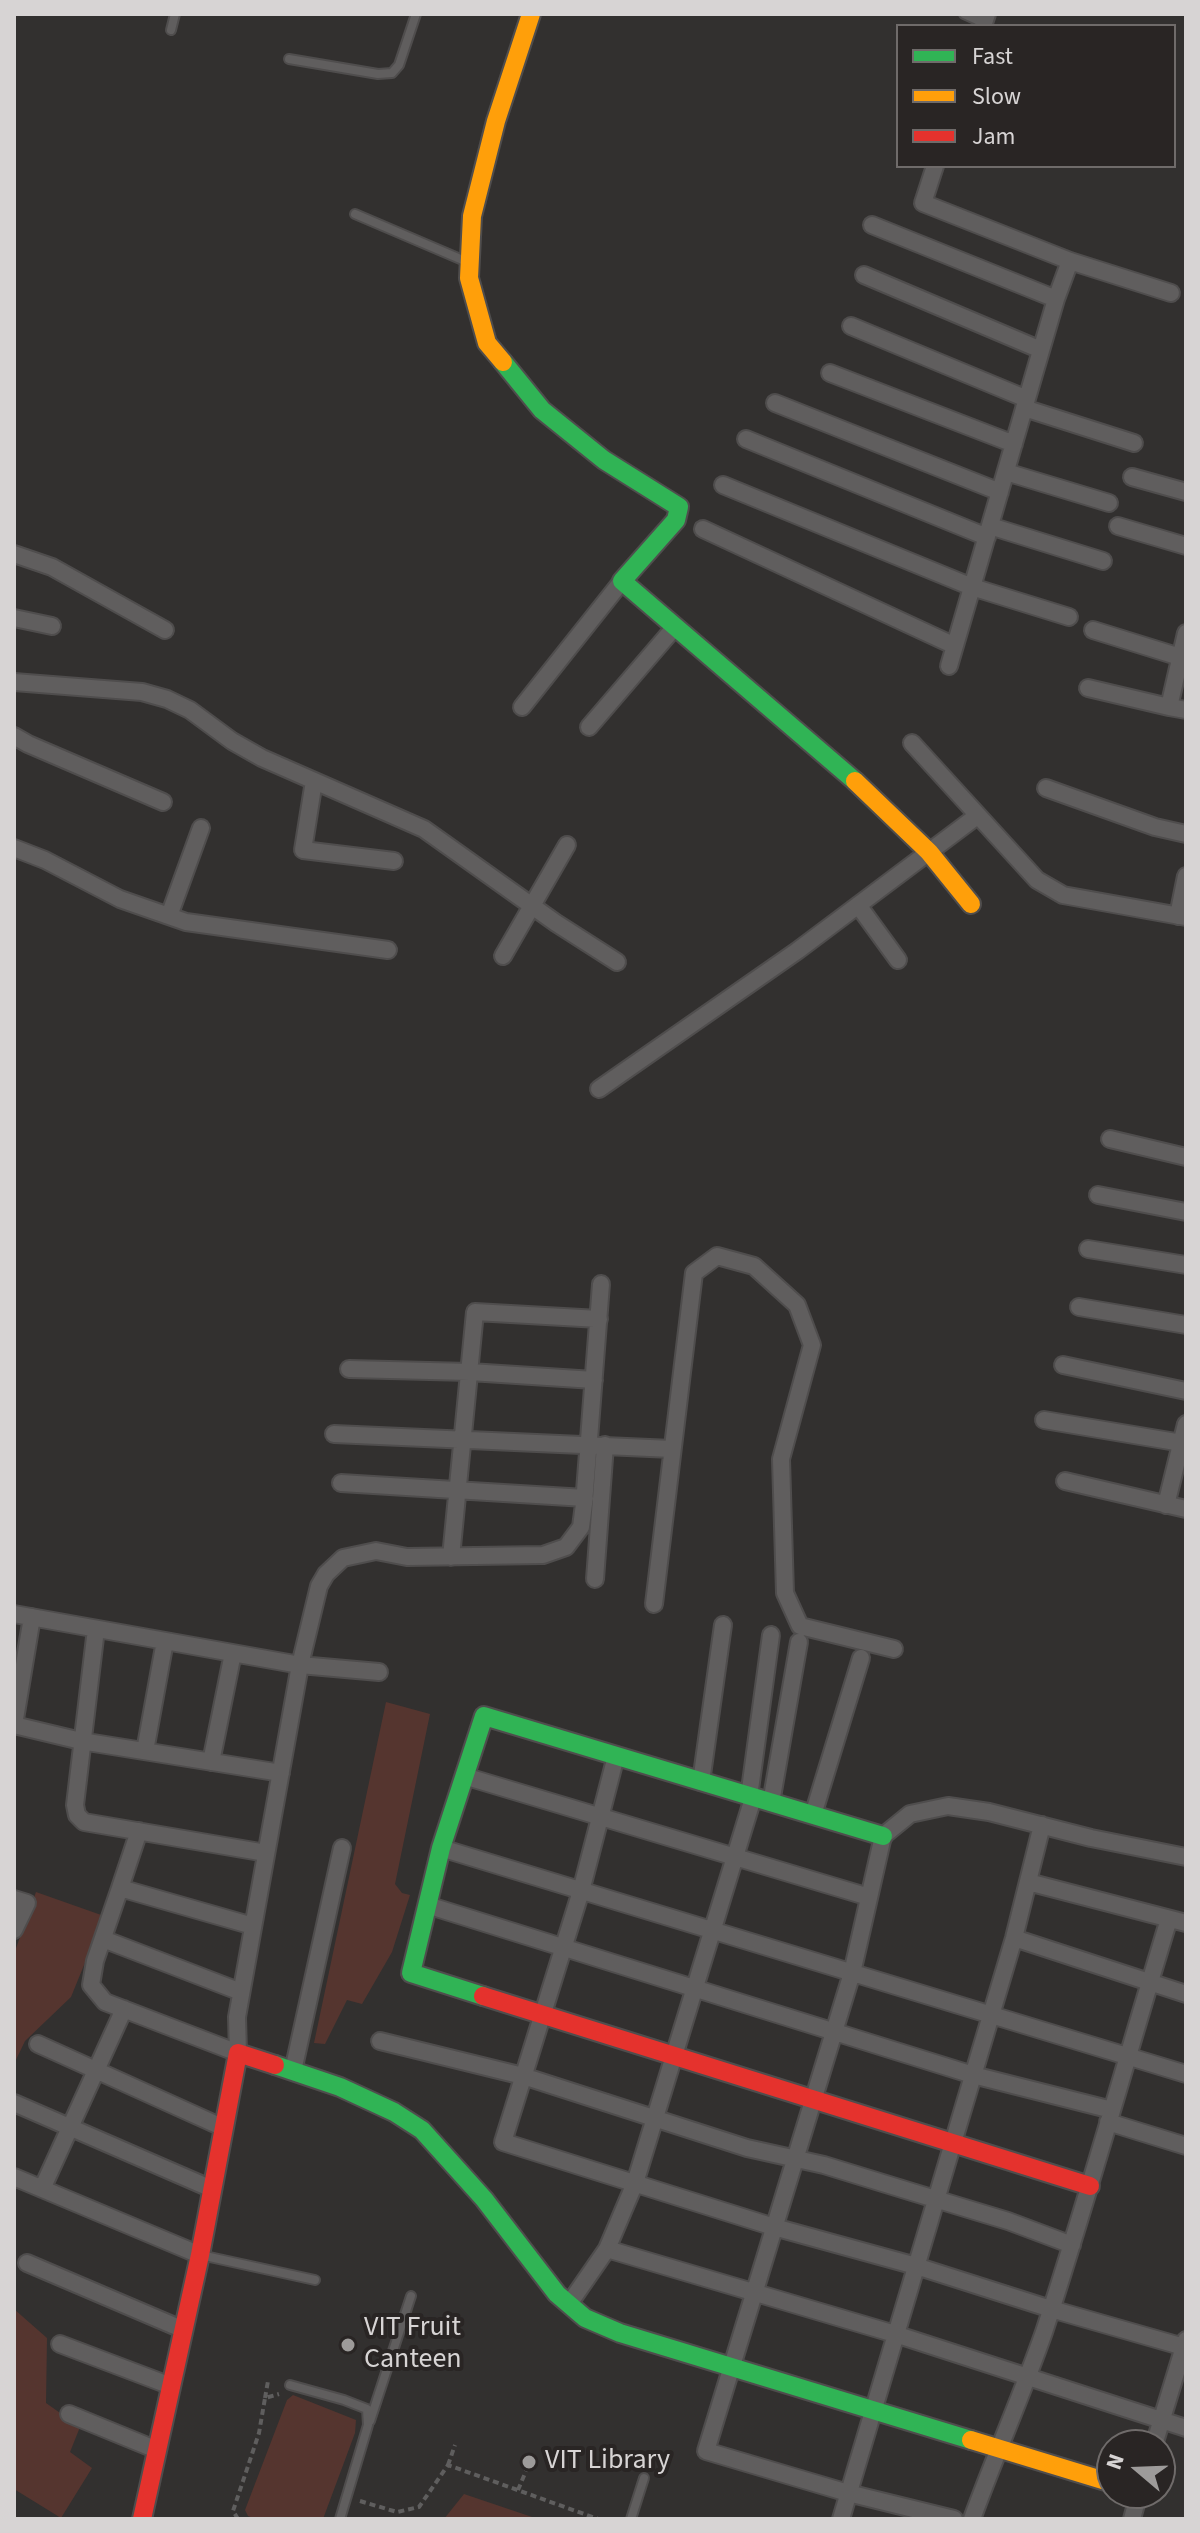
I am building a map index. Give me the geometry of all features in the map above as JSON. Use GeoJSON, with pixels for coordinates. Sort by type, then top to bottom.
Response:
{"type":"FeatureCollection","features":[{"type":"Feature","properties":{"kind":"street"},"geometry":{"type":"LineString","coordinates":[[522,707],[622,581],[676,520],[679,507],[604,460],[542,410],[487,343],[469,278],[472,216],[496,121],[531,14]]}},
{"type":"Feature","properties":{"kind":"street"},"geometry":{"type":"LineString","coordinates":[[934,168],[923,203],[1070,261],[1171,293]]}},
{"type":"Feature","properties":{"kind":"street"},"geometry":{"type":"LineString","coordinates":[[872,225],[1056,299]]}},
{"type":"Feature","properties":{"kind":"street"},"geometry":{"type":"LineString","coordinates":[[949,666],[1056,299],[1070,261]]}},
{"type":"Feature","properties":{"kind":"street"},"geometry":{"type":"LineString","coordinates":[[864,275],[1041,350]]}},
{"type":"Feature","properties":{"kind":"street"},"geometry":{"type":"LineString","coordinates":[[851,326],[1025,404],[1134,443]]}},
{"type":"Feature","properties":{"kind":"street"},"geometry":{"type":"LineString","coordinates":[[830,373],[1014,444]]}},
{"type":"Feature","properties":{"kind":"street"},"geometry":{"type":"LineString","coordinates":[[775,403],[1000,492]]}},
{"type":"Feature","properties":{"kind":"street"},"geometry":{"type":"LineString","coordinates":[[746,439],[988,532],[1103,561]]}},
{"type":"Feature","properties":{"kind":"street"},"geometry":{"type":"LineString","coordinates":[[1006,472],[1109,503]]}},
{"type":"Feature","properties":{"kind":"street"},"geometry":{"type":"LineString","coordinates":[[1132,477],[1186,492]]}},
{"type":"Feature","properties":{"kind":"street"},"geometry":{"type":"LineString","coordinates":[[723,485],[972,587],[1069,617]]}},
{"type":"Feature","properties":{"kind":"street"},"geometry":{"type":"LineString","coordinates":[[1118,526],[1186,546]]}},
{"type":"Feature","properties":{"kind":"street"},"geometry":{"type":"LineString","coordinates":[[703,529],[955,646]]}},
{"type":"Feature","properties":{"kind":"street"},"geometry":{"type":"LineString","coordinates":[[14,554],[52,567],[165,630]]}},
{"type":"Feature","properties":{"kind":"street"},"geometry":{"type":"LineString","coordinates":[[622,581],[870,794],[929,852],[971,904]]}},
{"type":"Feature","properties":{"kind":"street"},"geometry":{"type":"LineString","coordinates":[[14,618],[52,626]]}},
{"type":"Feature","properties":{"kind":"street"},"geometry":{"type":"LineString","coordinates":[[589,727],[674,628]]}},
{"type":"Feature","properties":{"kind":"street"},"geometry":{"type":"LineString","coordinates":[[1093,630],[1180,657]]}},
{"type":"Feature","properties":{"kind":"street"},"geometry":{"type":"LineString","coordinates":[[1088,688],[1178,708],[1180,657],[1186,633]]}},
{"type":"Feature","properties":{"kind":"street"},"geometry":{"type":"LineString","coordinates":[[14,682],[142,692],[167,699],[190,710],[242,747],[424,829],[617,962]]}},
{"type":"Feature","properties":{"kind":"street"},"geometry":{"type":"LineString","coordinates":[[14,736],[163,802]]}},
{"type":"Feature","properties":{"kind":"street"},"geometry":{"type":"LineString","coordinates":[[912,743],[1037,880],[1063,895],[1182,916],[1186,876]]}},
{"type":"Feature","properties":{"kind":"street"},"geometry":{"type":"LineString","coordinates":[[314,781],[303,850],[394,861]]}},
{"type":"Feature","properties":{"kind":"street"},"geometry":{"type":"LineString","coordinates":[[1046,788],[1155,827],[1186,834]]}},
{"type":"Feature","properties":{"kind":"street"},"geometry":{"type":"LineString","coordinates":[[599,1089],[858,905],[977,816]]}},
{"type":"Feature","properties":{"kind":"street"},"geometry":{"type":"LineString","coordinates":[[169,916],[201,828]]}},
{"type":"Feature","properties":{"kind":"street"},"geometry":{"type":"LineString","coordinates":[[503,956],[567,845]]}},
{"type":"Feature","properties":{"kind":"street"},"geometry":{"type":"LineString","coordinates":[[14,848],[45,860],[120,899],[186,922],[388,950]]}},
{"type":"Feature","properties":{"kind":"street"},"geometry":{"type":"LineString","coordinates":[[858,905],[898,960]]}},
{"type":"Feature","properties":{"kind":"street"},"geometry":{"type":"LineString","coordinates":[[1110,1139],[1186,1157]]}},
{"type":"Feature","properties":{"kind":"street"},"geometry":{"type":"LineString","coordinates":[[1098,1195],[1186,1212]]}},
{"type":"Feature","properties":{"kind":"street"},"geometry":{"type":"LineString","coordinates":[[1088,1249],[1186,1265]]}},
{"type":"Feature","properties":{"kind":"street"},"geometry":{"type":"LineString","coordinates":[[654,1604],[694,1273],[717,1256],[754,1266],[797,1305],[812,1345],[781,1459],[785,1593],[800,1626],[894,1649]]}},
{"type":"Feature","properties":{"kind":"street"},"geometry":{"type":"LineString","coordinates":[[595,1579],[597,1445],[594,1380],[601,1284]]}},
{"type":"Feature","properties":{"kind":"street"},"geometry":{"type":"LineString","coordinates":[[1079,1307],[1186,1325]]}},
{"type":"Feature","properties":{"kind":"street"},"geometry":{"type":"LineString","coordinates":[[451,1557],[475,1312],[599,1319]]}},
{"type":"Feature","properties":{"kind":"street"},"geometry":{"type":"LineString","coordinates":[[1063,1365],[1186,1391]]}},
{"type":"Feature","properties":{"kind":"street"},"geometry":{"type":"LineString","coordinates":[[349,1369],[470,1372],[594,1380]]}},
{"type":"Feature","properties":{"kind":"street"},"geometry":{"type":"LineString","coordinates":[[1044,1420],[1183,1448]]}},
{"type":"Feature","properties":{"kind":"street"},"geometry":{"type":"LineString","coordinates":[[1166,1505],[1183,1448],[1186,1424]]}},
{"type":"Feature","properties":{"kind":"street"},"geometry":{"type":"LineString","coordinates":[[334,1434],[672,1449]]}},
{"type":"Feature","properties":{"kind":"street"},"geometry":{"type":"LineString","coordinates":[[142,2519],[200,2255],[238,2053],[237,2017],[241,1992],[300,1665],[319,1586],[326,1574],[343,1558],[376,1551],[407,1557],[451,1557],[543,1555],[566,1547],[581,1527],[597,1445]]}},
{"type":"Feature","properties":{"kind":"street"},"geometry":{"type":"LineString","coordinates":[[1065,1481],[1186,1509]]}},
{"type":"Feature","properties":{"kind":"street"},"geometry":{"type":"LineString","coordinates":[[341,1483],[585,1498]]}},
{"type":"Feature","properties":{"kind":"street"},"geometry":{"type":"LineString","coordinates":[[14,1614],[300,1665],[379,1672]]}},
{"type":"Feature","properties":{"kind":"street"},"geometry":{"type":"LineString","coordinates":[[32,1617],[14,1725],[81,1741],[281,1773]]}},
{"type":"Feature","properties":{"kind":"street"},"geometry":{"type":"LineString","coordinates":[[701,1782],[723,1625]]}},
{"type":"Feature","properties":{"kind":"street"},"geometry":{"type":"LineString","coordinates":[[96,1629],[81,1741],[75,1805],[77,1815],[84,1822],[266,1853]]}},
{"type":"Feature","properties":{"kind":"street"},"geometry":{"type":"LineString","coordinates":[[758,1799],[771,1635]]}},
{"type":"Feature","properties":{"kind":"street"},"geometry":{"type":"LineString","coordinates":[[145,1751],[165,1641]]}},
{"type":"Feature","properties":{"kind":"street"},"geometry":{"type":"LineString","coordinates":[[569,2304],[607,2249],[635,2183],[735,1857],[758,1799],[799,1642]]}},
{"type":"Feature","properties":{"kind":"street"},"geometry":{"type":"LineString","coordinates":[[211,1762],[233,1653]]}},
{"type":"Feature","properties":{"kind":"street"},"geometry":{"type":"LineString","coordinates":[[813,1815],[861,1658]]}},
{"type":"Feature","properties":{"kind":"street"},"geometry":{"type":"LineString","coordinates":[[883,1836],[484,1716],[441,1848],[411,1973],[1090,2186]]}},
{"type":"Feature","properties":{"kind":"street"},"geometry":{"type":"LineString","coordinates":[[616,1756],[581,1891],[503,2142],[774,2227],[916,2266],[1051,2309],[1185,2344],[1158,2429]]}},
{"type":"Feature","properties":{"kind":"street"},"geometry":{"type":"LineString","coordinates":[[464,1776],[869,1897]]}},
{"type":"Feature","properties":{"kind":"street"},"geometry":{"type":"LineString","coordinates":[[954,2519],[848,2493],[706,2451],[852,1973],[883,1836],[910,1814],[948,1806],[989,1812],[1186,1857]]}},
{"type":"Feature","properties":{"kind":"street"},"geometry":{"type":"LineString","coordinates":[[841,2519],[1014,1938],[1042,1825]]}},
{"type":"Feature","properties":{"kind":"street"},"geometry":{"type":"LineString","coordinates":[[139,1831],[95,1961],[91,1985],[105,2002],[238,2053],[340,2087],[394,2112],[422,2130],[484,2199],[557,2294],[585,2318],[620,2333],[1096,2478]]}},
{"type":"Feature","properties":{"kind":"street"},"geometry":{"type":"LineString","coordinates":[[293,2071],[342,1848]]}},
{"type":"Feature","properties":{"kind":"street"},"geometry":{"type":"LineString","coordinates":[[441,1848],[1186,2074]]}},
{"type":"Feature","properties":{"kind":"street"},"geometry":{"type":"LineString","coordinates":[[1028,1882],[1186,1923]]}},
{"type":"Feature","properties":{"kind":"street"},"geometry":{"type":"LineString","coordinates":[[120,1888],[253,1926]]}},
{"type":"Feature","properties":{"kind":"street"},"geometry":{"type":"LineString","coordinates":[[14,1899],[27,1903],[14,1930]]}},
{"type":"Feature","properties":{"kind":"street"},"geometry":{"type":"LineString","coordinates":[[427,1905],[1110,2116],[1186,2146]]}},
{"type":"Feature","properties":{"kind":"street"},"geometry":{"type":"LineString","coordinates":[[972,2519],[998,2448],[1020,2401],[1051,2309],[1169,1919]]}},
{"type":"Feature","properties":{"kind":"street"},"geometry":{"type":"LineString","coordinates":[[1014,1938],[1186,1994]]}},
{"type":"Feature","properties":{"kind":"street"},"geometry":{"type":"LineString","coordinates":[[103,1939],[241,1992]]}},
{"type":"Feature","properties":{"kind":"street"},"geometry":{"type":"LineString","coordinates":[[42,2189],[124,2009]]}},
{"type":"Feature","properties":{"kind":"street"},"geometry":{"type":"LineString","coordinates":[[380,2041],[523,2076],[540,2084],[747,2148],[824,2165],[1008,2221],[1072,2245]]}},
{"type":"Feature","properties":{"kind":"street"},"geometry":{"type":"LineString","coordinates":[[38,2044],[224,2128]]}},
{"type":"Feature","properties":{"kind":"street"},"geometry":{"type":"LineString","coordinates":[[14,2103],[212,2189]]}},
{"type":"Feature","properties":{"kind":"street"},"geometry":{"type":"LineString","coordinates":[[14,2177],[200,2255]]}},
{"type":"Feature","properties":{"kind":"street"},"geometry":{"type":"LineString","coordinates":[[607,2249],[895,2334],[1186,2428]]}},
{"type":"Feature","properties":{"kind":"street"},"geometry":{"type":"LineString","coordinates":[[27,2263],[184,2330]]}},
{"type":"Feature","properties":{"kind":"street"},"geometry":{"type":"LineString","coordinates":[[60,2344],[171,2386]]}},
{"type":"Feature","properties":{"kind":"street"},"geometry":{"type":"LineString","coordinates":[[69,2414],[157,2450]]}},
{"type":"Feature","properties":{"kind":"lane"},"geometry":{"type":"LineString","coordinates":[[171,30],[175,14]]}},
{"type":"Feature","properties":{"kind":"lane"},"geometry":{"type":"LineString","coordinates":[[289,59],[378,74],[392,73],[399,65],[416,14]]}},
{"type":"Feature","properties":{"kind":"lane"},"geometry":{"type":"LineString","coordinates":[[964,14],[987,22]]}},
{"type":"Feature","properties":{"kind":"lane"},"geometry":{"type":"LineString","coordinates":[[355,214],[470,263]]}},
{"type":"Feature","properties":{"kind":"lane"},"geometry":{"type":"LineString","coordinates":[[200,2255],[315,2280]]}},
{"type":"Feature","properties":{"kind":"lane"},"geometry":{"type":"LineString","coordinates":[[340,2519],[411,2296]]}},
{"type":"Feature","properties":{"kind":"lane"},"geometry":{"type":"LineString","coordinates":[[290,2385],[367,2409],[368,2425]]}},
{"type":"Feature","properties":{"kind":"lane"},"geometry":{"type":"LineString","coordinates":[[631,2519],[644,2478]]}},
{"type":"Feature","properties":{"kind":"path"},"geometry":{"type":"LineString","coordinates":[[238,2519],[233,2511],[259,2433],[268,2381]]}},
{"type":"Feature","properties":{"kind":"path"},"geometry":{"type":"LineString","coordinates":[[265,2398],[281,2393],[290,2385]]}},
{"type":"Feature","properties":{"kind":"path"},"geometry":{"type":"LineString","coordinates":[[347,2496],[397,2512],[419,2507],[448,2465],[455,2445]]}},
{"type":"Feature","properties":{"kind":"path"},"geometry":{"type":"LineString","coordinates":[[448,2465],[598,2519]]}},
{"type":"Feature","properties":{"kind":"path"},"geometry":{"type":"LineString","coordinates":[[518,2490],[526,2471]]}},
{"type":"Feature","properties":{"kind":"shaded area"},"geometry":{"type":"Polygon","coordinates":[[[386,1702],[430,1714],[395,1884],[402,1893],[410,1895],[392,1952],[362,2004],[347,2000],[325,2044],[314,2043],[386,1702]]]}},
{"type":"Feature","properties":{"kind":"shaded area"},"geometry":{"type":"Polygon","coordinates":[[[36,1892],[104,1916],[71,1997],[25,2041],[14,2064],[14,1954],[36,1892]]]}},
{"type":"Feature","properties":{"kind":"shaded area"},"geometry":{"type":"Polygon","coordinates":[[[14,2309],[47,2338],[46,2403],[80,2427],[70,2452],[92,2468],[61,2518],[14,2489],[14,2309]]]}},
{"type":"Feature","properties":{"kind":"shaded area"},"geometry":{"type":"Polygon","coordinates":[[[293,2395],[356,2420],[355,2433],[323,2519],[256,2519],[248,2516],[245,2510],[287,2400],[293,2395]]]}},
{"type":"Feature","properties":{"kind":"shaded area"},"geometry":{"type":"Polygon","coordinates":[[[464,2494],[538,2519],[444,2519],[464,2494]]]}},
{"type":"Feature","properties":{"kind":"traffic: fast"},"geometry":{"type":"LineString","coordinates":[[503,362],[542,410],[604,460],[679,507],[676,520],[622,581],[855,781]]}},
{"type":"Feature","properties":{"kind":"traffic: fast"},"geometry":{"type":"LineString","coordinates":[[483,1996],[411,1973],[441,1848],[484,1716],[883,1836]]}},
{"type":"Feature","properties":{"kind":"traffic: fast"},"geometry":{"type":"LineString","coordinates":[[275,2065],[340,2087],[394,2112],[422,2130],[484,2199],[557,2294],[585,2318],[620,2333],[971,2440]]}},
{"type":"Feature","properties":{"kind":"traffic: slow"},"geometry":{"type":"LineString","coordinates":[[503,362],[487,343],[469,278],[472,216],[496,121],[531,14]]}},
{"type":"Feature","properties":{"kind":"traffic: slow"},"geometry":{"type":"LineString","coordinates":[[855,781],[929,852],[971,904]]}},
{"type":"Feature","properties":{"kind":"traffic: slow"},"geometry":{"type":"LineString","coordinates":[[971,2440],[1096,2478]]}},
{"type":"Feature","properties":{"kind":"traffic: jam"},"geometry":{"type":"LineString","coordinates":[[483,1996],[1090,2186]]}},
{"type":"Feature","properties":{"kind":"traffic: jam"},"geometry":{"type":"LineString","coordinates":[[142,2519],[200,2255],[238,2053],[275,2065]]}},
{"type":"Feature","properties":{"kind":"place","name":"VIT Fruit Canteen"},"geometry":{"type":"Point","coordinates":[348,2345]}},
{"type":"Feature","properties":{"kind":"place","name":"VIT Library"},"geometry":{"type":"Point","coordinates":[529,2462]}}]}
